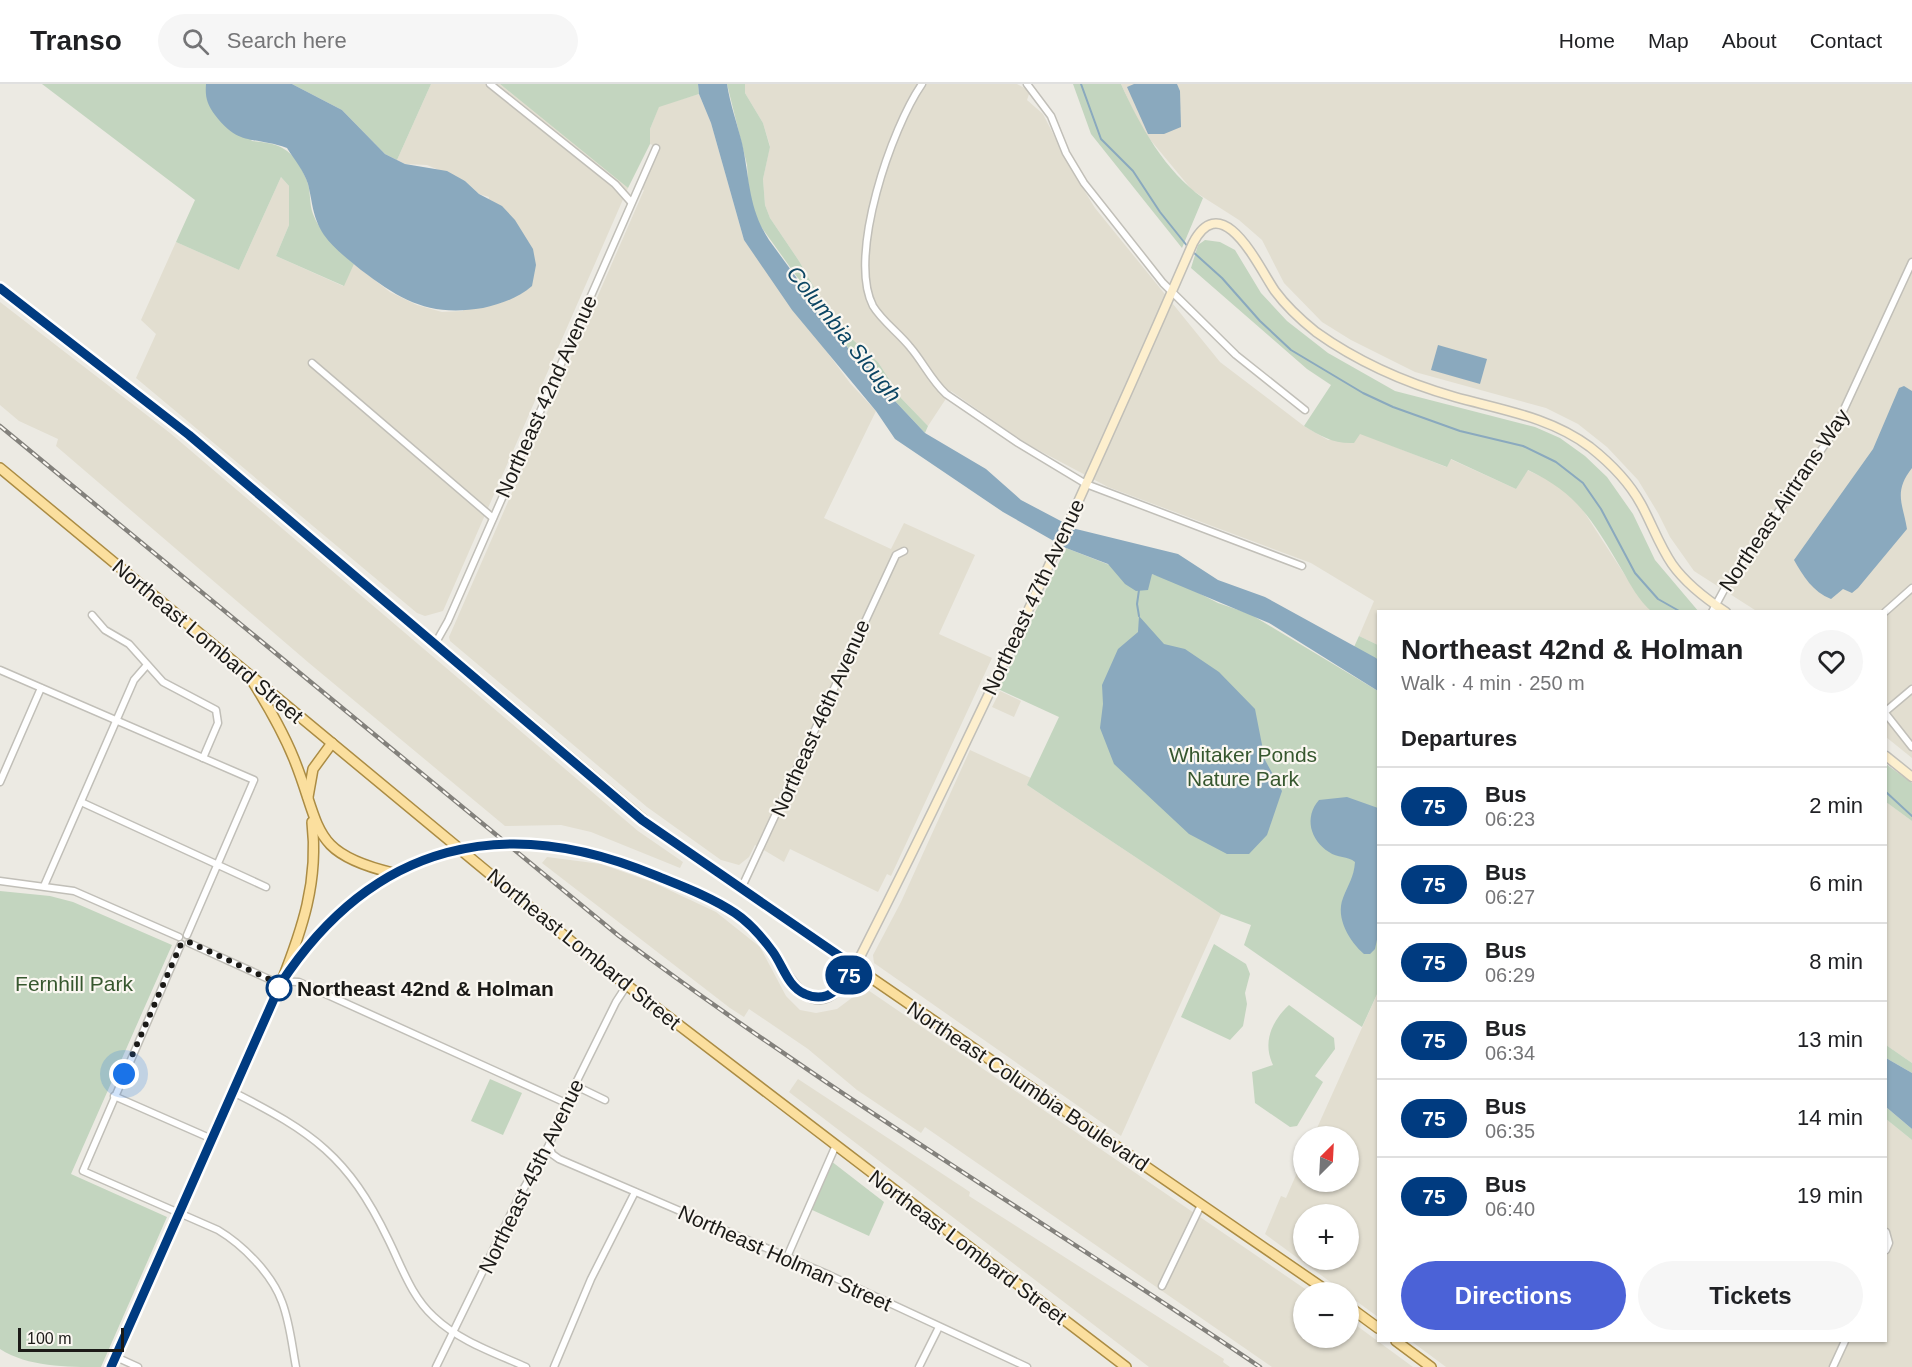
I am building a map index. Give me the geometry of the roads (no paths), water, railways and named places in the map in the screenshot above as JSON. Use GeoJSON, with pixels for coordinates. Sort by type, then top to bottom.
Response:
{"type":"FeatureCollection","features":[{"type":"Feature","properties":{"kind":"main road","name":"Northeast Columbia Boulevard"},"geometry":{"type":"LineString","coordinates":[[0,288],[145,399],[642,820],[1314,1282]]}},
{"type":"Feature","properties":{"kind":"main road","name":"Northeast Lombard Street"},"geometry":{"type":"LineString","coordinates":[[0,468],[627,985],[1124,1366]]}},
{"type":"Feature","properties":{"kind":"main road"},"geometry":{"type":"LineString","coordinates":[[249,675],[294,758],[318,831],[337,852],[363,865],[393,873]]}},
{"type":"Feature","properties":{"kind":"main road"},"geometry":{"type":"LineString","coordinates":[[281,983],[302,931],[309,904],[314,857],[308,794],[311,776],[318,760],[332,743]]}},
{"type":"Feature","properties":{"kind":"main road"},"geometry":{"type":"LineString","coordinates":[[1359,1314],[1377,1327]]}},
{"type":"Feature","properties":{"kind":"main road"},"geometry":{"type":"LineString","coordinates":[[1397,1342],[1431,1367]]}},
{"type":"Feature","properties":{"kind":"street"},"geometry":{"type":"LineString","coordinates":[[490,84],[615,184],[631,202]]}},
{"type":"Feature","properties":{"kind":"street"},"geometry":{"type":"LineString","coordinates":[[922,84],[891,142],[870,221],[864,258],[867,285],[874,306],[911,348],[928,374],[946,394],[1034,453],[1086,484],[1302,566]]}},
{"type":"Feature","properties":{"kind":"street"},"geometry":{"type":"LineString","coordinates":[[1027,84],[1051,116],[1066,153],[1084,183],[1172,292],[1236,355],[1305,410]]}},
{"type":"Feature","properties":{"kind":"street","name":"Northeast 42nd Avenue"},"geometry":{"type":"LineString","coordinates":[[435,644],[656,148]]}},
{"type":"Feature","properties":{"kind":"street","name":"Northeast 47th Avenue"},"geometry":{"type":"LineString","coordinates":[[854,966],[905,866],[1055,552],[1193,243],[1208,227],[1222,226],[1242,238],[1287,305],[1317,332],[1352,355],[1425,387],[1542,421],[1584,443],[1603,459],[1634,492],[1663,550],[1676,569],[1714,609]]}},
{"type":"Feature","properties":{"kind":"street","name":"Northeast Airtrans Way"},"geometry":{"type":"LineString","coordinates":[[1714,609],[1833,433],[1912,262]]}},
{"type":"Feature","properties":{"kind":"street"},"geometry":{"type":"LineString","coordinates":[[312,363],[493,518]]}},
{"type":"Feature","properties":{"kind":"street","name":"Northeast 46th Avenue"},"geometry":{"type":"LineString","coordinates":[[741,889],[830,700],[871,606],[896,555],[904,551]]}},
{"type":"Feature","properties":{"kind":"street"},"geometry":{"type":"LineString","coordinates":[[1887,610],[1912,588]]}},
{"type":"Feature","properties":{"kind":"street"},"geometry":{"type":"LineString","coordinates":[[92,615],[105,630],[129,644],[163,682],[216,710],[218,723],[203,758]]}},
{"type":"Feature","properties":{"kind":"street"},"geometry":{"type":"LineString","coordinates":[[44,886],[134,680],[147,665]]}},
{"type":"Feature","properties":{"kind":"street"},"geometry":{"type":"LineString","coordinates":[[0,670],[254,780],[188,939]]}},
{"type":"Feature","properties":{"kind":"street"},"geometry":{"type":"LineString","coordinates":[[0,782],[41,688]]}},
{"type":"Feature","properties":{"kind":"street"},"geometry":{"type":"LineString","coordinates":[[1887,712],[1912,688]]}},
{"type":"Feature","properties":{"kind":"street"},"geometry":{"type":"LineString","coordinates":[[1887,714],[1912,747]]}},
{"type":"Feature","properties":{"kind":"street"},"geometry":{"type":"LineString","coordinates":[[1887,757],[1912,777]]}},
{"type":"Feature","properties":{"kind":"street"},"geometry":{"type":"LineString","coordinates":[[81,802],[266,887]]}},
{"type":"Feature","properties":{"kind":"street"},"geometry":{"type":"LineString","coordinates":[[111,1367],[281,983],[294,964],[336,916],[355,899],[393,873]]}},
{"type":"Feature","properties":{"kind":"street"},"geometry":{"type":"LineString","coordinates":[[0,881],[84,894],[180,941],[188,939],[273,981],[299,982],[566,1103]]}},
{"type":"Feature","properties":{"kind":"street"},"geometry":{"type":"LineString","coordinates":[[671,882],[722,905],[749,924],[774,954],[791,983],[803,993],[817,998],[833,994],[854,966]]}},
{"type":"Feature","properties":{"kind":"street"},"geometry":{"type":"LineString","coordinates":[[180,941],[83,1171],[218,1230],[235,1241],[274,1286],[285,1311],[296,1367]]}},
{"type":"Feature","properties":{"kind":"street","name":"Northeast 45th Avenue"},"geometry":{"type":"LineString","coordinates":[[436,1367],[521,1193],[549,1144],[566,1103],[616,1002],[627,985]]}},
{"type":"Feature","properties":{"kind":"street"},"geometry":{"type":"LineString","coordinates":[[576,1086],[605,1100]]}},
{"type":"Feature","properties":{"kind":"street"},"geometry":{"type":"LineString","coordinates":[[233,1092],[302,1129],[336,1158],[369,1203],[418,1300],[434,1318],[453,1332],[526,1367]]}},
{"type":"Feature","properties":{"kind":"street"},"geometry":{"type":"LineString","coordinates":[[114,1096],[212,1138]]}},
{"type":"Feature","properties":{"kind":"street","name":"Northeast Holman Street"},"geometry":{"type":"LineString","coordinates":[[549,1144],[552,1154],[559,1159],[787,1257],[1027,1367]]}},
{"type":"Feature","properties":{"kind":"street"},"geometry":{"type":"LineString","coordinates":[[787,1257],[836,1145]]}},
{"type":"Feature","properties":{"kind":"street"},"geometry":{"type":"LineString","coordinates":[[554,1367],[572,1319],[635,1192]]}},
{"type":"Feature","properties":{"kind":"street"},"geometry":{"type":"LineString","coordinates":[[1162,1286],[1201,1205]]}},
{"type":"Feature","properties":{"kind":"street"},"geometry":{"type":"LineString","coordinates":[[919,1367],[939,1327]]}},
{"type":"Feature","properties":{"kind":"street"},"geometry":{"type":"LineString","coordinates":[[1833,1367],[1845,1342]]}},
{"type":"Feature","properties":{"kind":"street"},"geometry":{"type":"LineString","coordinates":[[116,1357],[138,1367]]}},
{"type":"Feature","properties":{"kind":"water"},"geometry":{"type":"Polygon","coordinates":[[[206,84],[292,84],[342,110],[385,154],[405,164],[447,171],[465,181],[479,194],[502,206],[515,220],[533,249],[536,265],[532,286],[503,302],[483,308],[464,310],[432,308],[404,298],[390,290],[346,258],[324,235],[315,216],[306,179],[287,148],[248,139],[232,132],[210,107],[206,97],[206,84]]]}},
{"type":"Feature","properties":{"kind":"water"},"geometry":{"type":"Polygon","coordinates":[[[698,84],[727,84],[742,143],[753,205],[762,228],[853,355],[868,366],[894,400],[925,433],[986,469],[1021,500],[1076,529],[1178,554],[1218,580],[1265,597],[1376,658],[1377,690],[1269,623],[1152,574],[1148,590],[1136,591],[1125,584],[1108,564],[1066,548],[1003,512],[895,439],[876,411],[792,310],[744,240],[711,123],[699,94],[698,84]]]}},
{"type":"Feature","properties":{"kind":"water"},"geometry":{"type":"Polygon","coordinates":[[[1134,84],[1177,84],[1180,91],[1181,127],[1164,134],[1148,134],[1127,87],[1134,84]]]}},
{"type":"Feature","properties":{"kind":"water"},"geometry":{"type":"Polygon","coordinates":[[[1438,345],[1487,359],[1480,384],[1431,370],[1438,345]]]}},
{"type":"Feature","properties":{"kind":"water"},"geometry":{"type":"Polygon","coordinates":[[[1904,386],[1912,391],[1912,468],[1906,476],[1901,491],[1907,529],[1858,588],[1852,593],[1843,589],[1831,599],[1814,588],[1794,560],[1873,449],[1899,388],[1904,386]]]}},
{"type":"Feature","properties":{"kind":"water"},"geometry":{"type":"Polygon","coordinates":[[[1139,616],[1164,644],[1185,649],[1219,672],[1255,709],[1265,760],[1282,791],[1267,835],[1249,854],[1227,854],[1189,834],[1114,764],[1100,728],[1103,704],[1102,685],[1118,649],[1138,632],[1139,616]]]}},
{"type":"Feature","properties":{"kind":"water"},"geometry":{"type":"Polygon","coordinates":[[[1347,797],[1377,808],[1377,940],[1375,949],[1370,954],[1364,954],[1354,943],[1342,921],[1341,906],[1355,862],[1332,854],[1322,847],[1311,828],[1314,807],[1319,800],[1347,797]]]}},
{"type":"Feature","properties":{"kind":"water"},"geometry":{"type":"Polygon","coordinates":[[[1887,1059],[1912,1073],[1912,1129],[1887,1108],[1887,1059]]]}},
{"type":"Feature","properties":{"kind":"waterway","name":"Columbia Slough"},"geometry":{"type":"LineString","coordinates":[[1081,84],[1101,139],[1133,171],[1160,212],[1188,247]]}},
{"type":"Feature","properties":{"kind":"waterway","name":"Columbia Slough"},"geometry":{"type":"LineString","coordinates":[[1192,251],[1222,278],[1260,321],[1291,350],[1363,393],[1393,407],[1460,431],[1523,446],[1556,462],[1583,483],[1601,509],[1635,573],[1658,599],[1677,610]]}},
{"type":"Feature","properties":{"kind":"waterway"},"geometry":{"type":"LineString","coordinates":[[1139,590],[1137,604],[1139,616]]}},
{"type":"Feature","properties":{"kind":"waterway","name":"Columbia Slough"},"geometry":{"type":"LineString","coordinates":[[1887,793],[1912,816]]}},
{"type":"Feature","properties":{"kind":"railway"},"geometry":{"type":"LineString","coordinates":[[0,426],[619,936],[697,993],[856,1102],[1260,1367]]}},
{"type":"Feature","properties":{"kind":"place","name":"Northeast 42nd & Holman"},"geometry":{"type":"Point","coordinates":[279,988]}},
{"type":"Feature","properties":{"kind":"park label","name":"Whitaker Ponds Nature Park"},"geometry":{"type":"Point","coordinates":[1243,766]}},
{"type":"Feature","properties":{"kind":"park label","name":"Fernhill Park"},"geometry":{"type":"Point","coordinates":[74,983]}}]}
